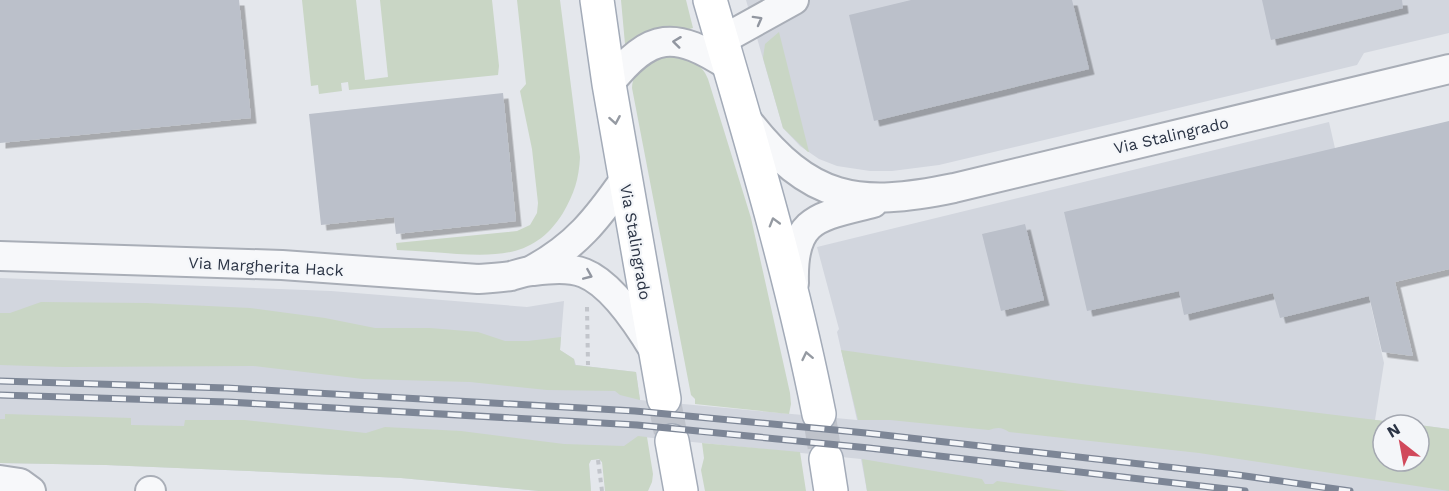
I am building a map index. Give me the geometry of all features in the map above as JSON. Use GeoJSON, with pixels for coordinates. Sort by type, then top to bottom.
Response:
{"type":"FeatureCollection","features":[{"type":"Feature","properties":{"kind":"main road","name":"Via Stalingrado"},"geometry":{"type":"LineString","coordinates":[[597,0],[609,84],[664,399]]}},
{"type":"Feature","properties":{"kind":"main road","name":"Via Stalingrado"},"geometry":{"type":"LineString","coordinates":[[710,0],[795,299],[819,414]]}},
{"type":"Feature","properties":{"kind":"main road"},"geometry":{"type":"LineString","coordinates":[[672,441],[679,489]]}},
{"type":"Feature","properties":{"kind":"main road"},"geometry":{"type":"LineString","coordinates":[[826,459],[831,491]]}},
{"type":"Feature","properties":{"kind":"street"},"geometry":{"type":"LineString","coordinates":[[609,84],[628,62],[644,50],[663,41],[690,44],[726,53],[794,0]]}},
{"type":"Feature","properties":{"kind":"street","name":"Via Stalingrado"},"geometry":{"type":"LineString","coordinates":[[795,299],[797,245],[804,230],[831,213],[893,198],[954,188],[1449,69]]}},
{"type":"Feature","properties":{"kind":"street","name":"Via Stalingrado"},"geometry":{"type":"LineString","coordinates":[[744,118],[777,156],[805,177],[832,190],[851,195],[893,198]]}},
{"type":"Feature","properties":{"kind":"street","name":"Via Margherita Hack"},"geometry":{"type":"LineString","coordinates":[[530,271],[563,250],[591,225],[625,179]]}},
{"type":"Feature","properties":{"kind":"street","name":"Via Margherita Hack"},"geometry":{"type":"LineString","coordinates":[[0,256],[282,266],[478,279],[530,271],[562,269],[577,271],[598,280],[625,310],[657,355]]}},
{"type":"Feature","properties":{"kind":"street"},"geometry":{"type":"LineString","coordinates":[[0,480],[20,483],[31,491]]}},
{"type":"Feature","properties":{"kind":"path"},"geometry":{"type":"LineString","coordinates":[[588,299],[586,330],[588,365]]}},
{"type":"Feature","properties":{"kind":"path"},"geometry":{"type":"LineString","coordinates":[[598,460],[602,491]]}},
{"type":"Feature","properties":{"kind":"shaded area"},"geometry":{"type":"Polygon","coordinates":[[[746,0],[1449,0],[1449,33],[1364,53],[1357,65],[939,165],[892,171],[870,171],[837,166],[819,159],[800,146],[783,128],[746,0]]]}},
{"type":"Feature","properties":{"kind":"shaded area"},"geometry":{"type":"Polygon","coordinates":[[[1329,122],[1384,363],[1376,413],[1371,413],[1371,473],[1431,473],[1431,427],[1449,429],[1449,491],[867,491],[861,459],[643,437],[602,462],[600,459],[591,460],[589,464],[591,491],[539,491],[401,478],[106,465],[0,463],[0,278],[331,291],[527,307],[564,301],[560,350],[574,359],[576,365],[636,372],[640,400],[857,420],[837,332],[839,329],[817,247],[1329,122]]]}},
{"type":"Feature","properties":{"kind":"green space"},"geometry":{"type":"Polygon","coordinates":[[[302,0],[356,0],[365,80],[388,77],[380,0],[492,0],[498,75],[349,90],[348,82],[341,83],[342,91],[319,94],[318,85],[311,86],[302,0]]]}},
{"type":"Feature","properties":{"kind":"green space"},"geometry":{"type":"Polygon","coordinates":[[[517,0],[560,0],[580,157],[577,179],[570,199],[553,227],[541,238],[517,250],[473,255],[397,250],[396,243],[517,231],[530,225],[537,213],[532,149],[520,91],[526,84],[517,0]]]}},
{"type":"Feature","properties":{"kind":"green space"},"geometry":{"type":"Polygon","coordinates":[[[621,0],[686,0],[693,28],[628,46],[625,44],[621,0]]]}},
{"type":"Feature","properties":{"kind":"green space"},"geometry":{"type":"Polygon","coordinates":[[[779,32],[809,152],[783,128],[763,58],[765,44],[779,32]]]}},
{"type":"Feature","properties":{"kind":"green space"},"geometry":{"type":"Polygon","coordinates":[[[675,53],[699,66],[708,79],[751,218],[790,393],[789,414],[695,404],[695,399],[691,395],[632,88],[636,73],[647,63],[675,53]]]}},
{"type":"Feature","properties":{"kind":"green space"},"geometry":{"type":"Polygon","coordinates":[[[41,302],[146,303],[250,308],[325,318],[375,328],[430,328],[478,332],[505,341],[561,337],[560,350],[574,359],[575,365],[636,372],[640,400],[620,395],[615,391],[547,390],[470,382],[363,379],[253,366],[0,365],[0,313],[10,313],[41,302]]]}},
{"type":"Feature","properties":{"kind":"green space"},"geometry":{"type":"Polygon","coordinates":[[[841,350],[1081,384],[1371,419],[1371,473],[1431,473],[1431,427],[1449,429],[1449,491],[1199,453],[1009,432],[999,428],[989,430],[890,420],[858,420],[841,350]]]}},
{"type":"Feature","properties":{"kind":"green space"},"geometry":{"type":"Polygon","coordinates":[[[5,414],[131,418],[131,425],[184,426],[185,420],[245,420],[366,433],[385,427],[461,431],[564,444],[624,446],[638,436],[647,437],[653,474],[648,491],[605,491],[602,462],[599,459],[591,460],[589,464],[591,491],[539,491],[401,478],[106,465],[0,463],[0,419],[5,419],[5,414]]]}},
{"type":"Feature","properties":{"kind":"green space"},"geometry":{"type":"Polygon","coordinates":[[[702,443],[800,452],[806,491],[705,491],[701,470],[704,458],[702,443]]]}},
{"type":"Feature","properties":{"kind":"green space"},"geometry":{"type":"Polygon","coordinates":[[[862,459],[982,479],[985,484],[993,484],[997,481],[1068,491],[867,491],[862,459]]]}},
{"type":"Feature","properties":{"kind":"building"},"geometry":{"type":"Polygon","coordinates":[[[0,0],[239,0],[251,118],[0,143],[0,0]]]}},
{"type":"Feature","properties":{"kind":"building"},"geometry":{"type":"Polygon","coordinates":[[[911,0],[1072,0],[1089,69],[874,121],[849,15],[911,0]]]}},
{"type":"Feature","properties":{"kind":"building"},"geometry":{"type":"Polygon","coordinates":[[[1262,0],[1402,0],[1403,8],[1271,40],[1262,0]]]}},
{"type":"Feature","properties":{"kind":"building"},"geometry":{"type":"Polygon","coordinates":[[[503,93],[516,221],[396,234],[394,217],[321,225],[309,114],[503,93]]]}},
{"type":"Feature","properties":{"kind":"building"},"geometry":{"type":"Polygon","coordinates":[[[1449,121],[1449,269],[1395,282],[1413,356],[1382,352],[1369,296],[1280,318],[1273,293],[1184,315],[1179,291],[1087,311],[1064,212],[1449,121]]]}},
{"type":"Feature","properties":{"kind":"building"},"geometry":{"type":"Polygon","coordinates":[[[1025,224],[1044,300],[1001,311],[982,234],[1025,224]]]}},
{"type":"Feature","properties":{"kind":"tunnel"},"geometry":{"type":"LineString","coordinates":[[664,399],[672,441]]}},
{"type":"Feature","properties":{"kind":"tunnel"},"geometry":{"type":"LineString","coordinates":[[819,414],[826,459]]}},
{"type":"Feature","properties":{"kind":"railway"},"geometry":{"type":"LineString","coordinates":[[0,381],[227,388],[635,411],[866,433],[1238,475],[1350,491]]}},
{"type":"Feature","properties":{"kind":"railway"},"geometry":{"type":"LineString","coordinates":[[0,395],[227,402],[637,425],[869,448],[1245,491]]}}]}
